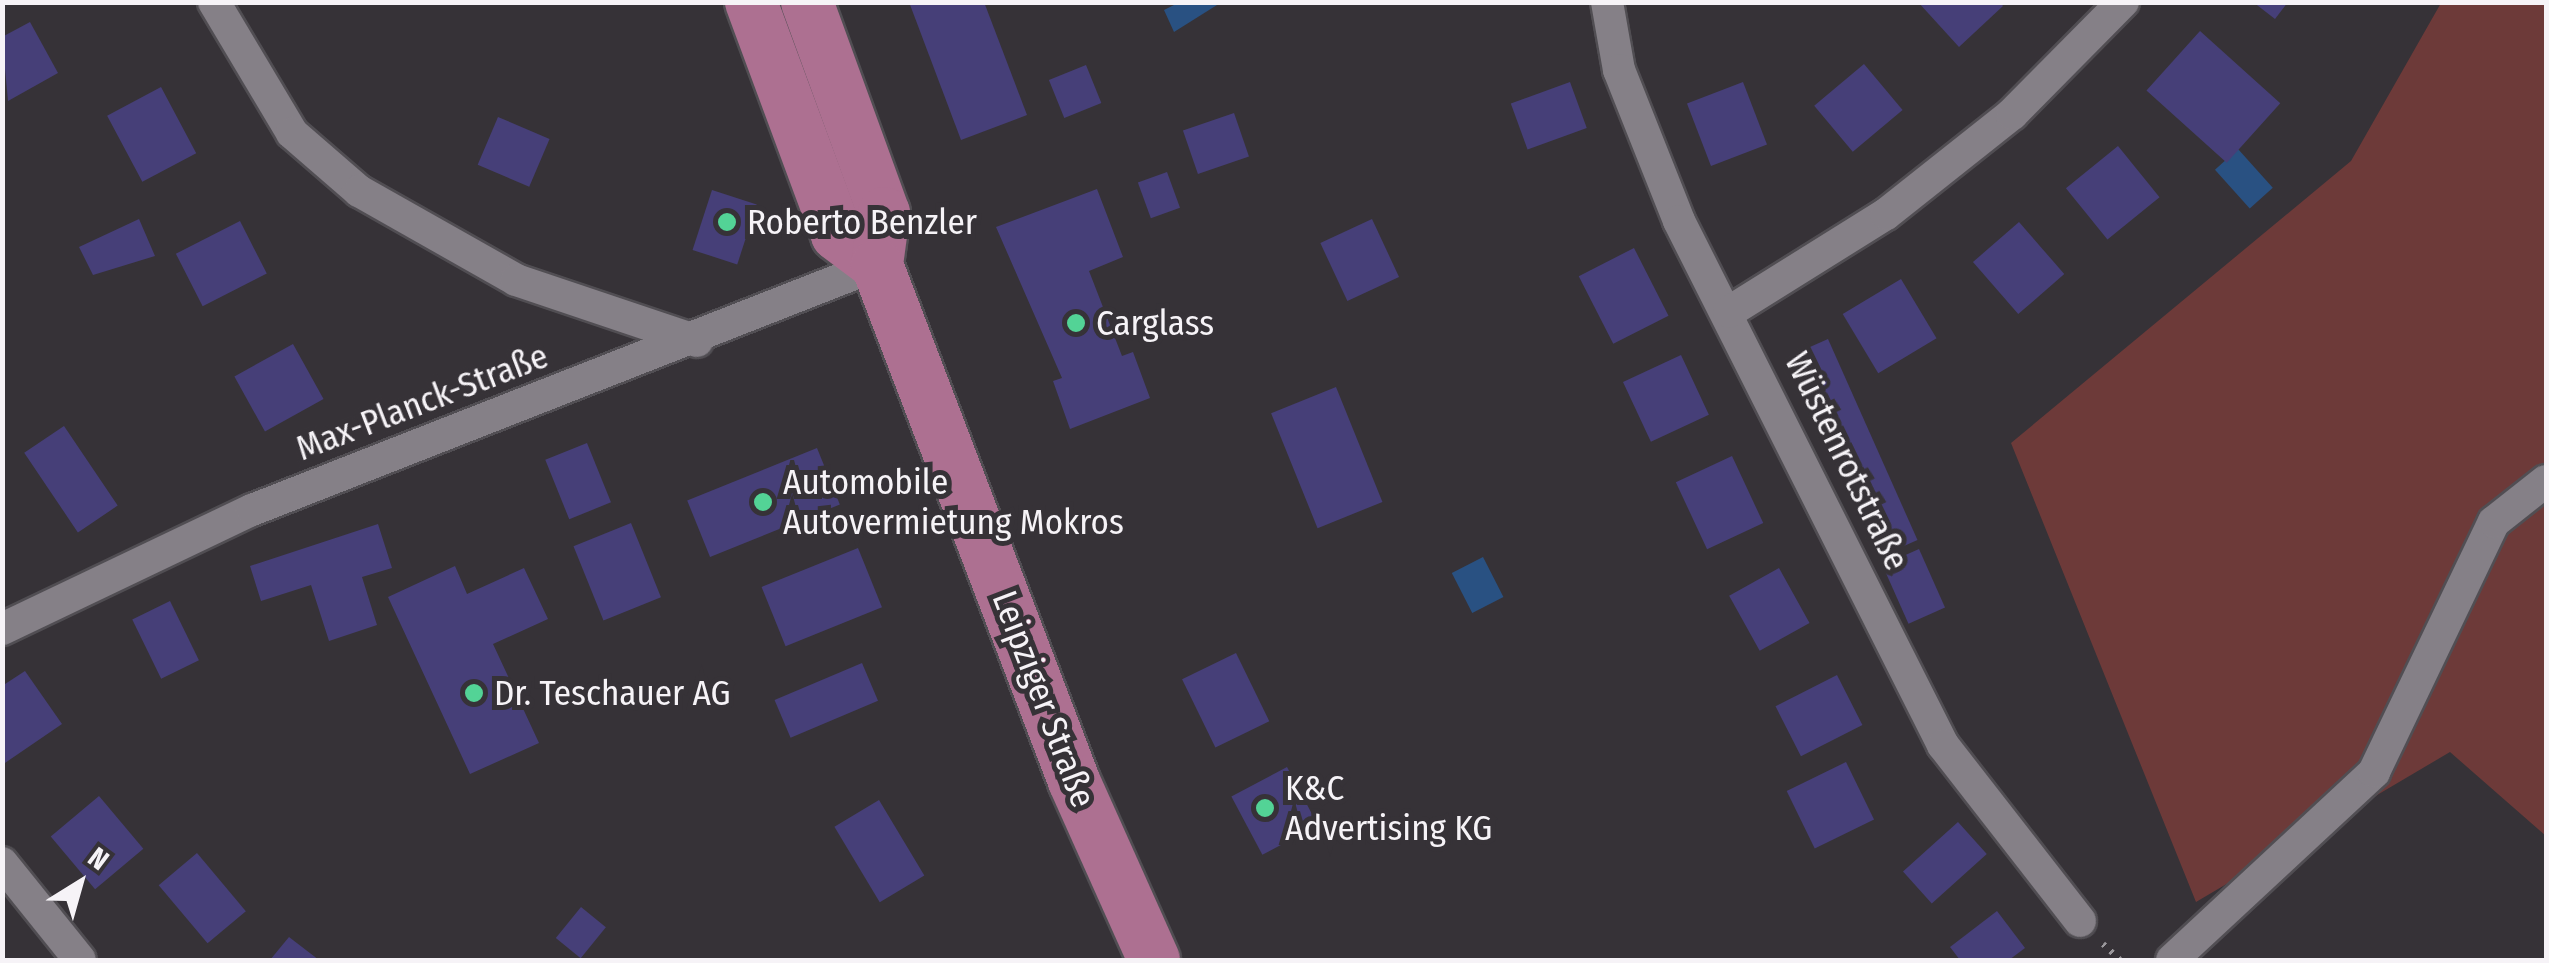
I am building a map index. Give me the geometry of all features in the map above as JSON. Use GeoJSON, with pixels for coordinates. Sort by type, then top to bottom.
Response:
{"type":"FeatureCollection","features":[{"type":"Feature","properties":{"kind":"main road"},"geometry":{"type":"LineString","coordinates":[[751,2],[837,235],[877,265]]}},
{"type":"Feature","properties":{"kind":"main road","name":"Leipziger Straße"},"geometry":{"type":"LineString","coordinates":[[808,2],[884,213],[877,265],[1074,781],[1154,960]]}},
{"type":"Feature","properties":{"kind":"street"},"geometry":{"type":"LineString","coordinates":[[214,2],[292,133],[359,191],[516,280],[697,341]]}},
{"type":"Feature","properties":{"kind":"street","name":"Wüstenrotstraße"},"geometry":{"type":"LineString","coordinates":[[1606,2],[1619,70],[1680,221],[1943,745],[2080,921]]}},
{"type":"Feature","properties":{"kind":"street"},"geometry":{"type":"LineString","coordinates":[[1729,312],[1886,214],[2012,114],[2124,2]]}},
{"type":"Feature","properties":{"kind":"street","name":"Max-Planck-Straße"},"geometry":{"type":"LineString","coordinates":[[2,629],[252,510],[697,341],[877,265]]}},
{"type":"Feature","properties":{"kind":"street"},"geometry":{"type":"LineString","coordinates":[[2172,960],[2374,772],[2486,536],[2546,481]]}},
{"type":"Feature","properties":{"kind":"street"},"geometry":{"type":"LineString","coordinates":[[2,862],[80,960]]}},
{"type":"Feature","properties":{"kind":"shaded area"},"geometry":{"type":"Polygon","coordinates":[[[2441,3],[2546,3],[2546,836],[2450,752],[2196,902],[2011,443],[2351,161],[2441,3]]]}},
{"type":"Feature","properties":{"kind":"water"},"geometry":{"type":"Polygon","coordinates":[[[1178,3],[1217,5],[1174,32],[1164,10],[1178,3]]]}},
{"type":"Feature","properties":{"kind":"water"},"geometry":{"type":"Polygon","coordinates":[[[2238,149],[2273,188],[2250,208],[2215,170],[2238,149]]]}},
{"type":"Feature","properties":{"kind":"water"},"geometry":{"type":"Polygon","coordinates":[[[1483,557],[1503,597],[1472,613],[1452,573],[1483,557]]]}},
{"type":"Feature","properties":{"kind":"building"},"geometry":{"type":"Polygon","coordinates":[[[909,2],[984,2],[1027,115],[961,140],[909,2]]]}},
{"type":"Feature","properties":{"kind":"building"},"geometry":{"type":"Polygon","coordinates":[[[1918,2],[2000,2],[2003,6],[1959,47],[1918,2]]]}},
{"type":"Feature","properties":{"kind":"building"},"geometry":{"type":"Polygon","coordinates":[[[2253,2],[2288,2],[2275,19],[2253,2]]]}},
{"type":"Feature","properties":{"kind":"building"},"geometry":{"type":"Polygon","coordinates":[[[30,22],[58,73],[8,101],[2,37],[30,22]]]}},
{"type":"Feature","properties":{"kind":"building"},"geometry":{"type":"Polygon","coordinates":[[[2200,31],[2280,103],[2227,163],[2146,90],[2200,31]]]}},
{"type":"Feature","properties":{"kind":"building"},"geometry":{"type":"Polygon","coordinates":[[[1864,64],[1903,110],[1853,152],[1814,106],[1864,64]]]}},
{"type":"Feature","properties":{"kind":"building"},"geometry":{"type":"Polygon","coordinates":[[[1086,65],[1101,103],[1064,118],[1049,80],[1086,65]]]}},
{"type":"Feature","properties":{"kind":"building"},"geometry":{"type":"Polygon","coordinates":[[[1570,82],[1587,128],[1528,150],[1511,104],[1570,82]]]}},
{"type":"Feature","properties":{"kind":"building"},"geometry":{"type":"Polygon","coordinates":[[[1743,82],[1767,145],[1711,166],[1687,104],[1743,82]]]}},
{"type":"Feature","properties":{"kind":"building"},"geometry":{"type":"Polygon","coordinates":[[[161,87],[196,153],[142,182],[107,116],[161,87]]]}},
{"type":"Feature","properties":{"kind":"building"},"geometry":{"type":"Polygon","coordinates":[[[1234,113],[1249,156],[1198,174],[1183,131],[1234,113]]]}},
{"type":"Feature","properties":{"kind":"building"},"geometry":{"type":"Polygon","coordinates":[[[498,117],[550,139],[529,187],[478,165],[498,117]]]}},
{"type":"Feature","properties":{"kind":"building"},"geometry":{"type":"Polygon","coordinates":[[[2118,146],[2160,197],[2107,239],[2066,188],[2118,146]]]}},
{"type":"Feature","properties":{"kind":"building"},"geometry":{"type":"Polygon","coordinates":[[[1167,172],[1180,208],[1151,218],[1138,183],[1167,172]]]}},
{"type":"Feature","properties":{"kind":"building","name":"Carglass"},"geometry":{"type":"Polygon","coordinates":[[[1097,189],[1123,257],[1089,271],[1122,356],[1133,352],[1150,398],[1070,429],[1053,381],[1062,378],[996,227],[1097,189]]]}},
{"type":"Feature","properties":{"kind":"building"},"geometry":{"type":"Polygon","coordinates":[[[712,190],[757,205],[737,264],[693,250],[712,190]]]}},
{"type":"Feature","properties":{"kind":"building"},"geometry":{"type":"Polygon","coordinates":[[[139,219],[155,256],[93,275],[79,247],[139,219]]]}},
{"type":"Feature","properties":{"kind":"building"},"geometry":{"type":"Polygon","coordinates":[[[1372,219],[1399,277],[1347,301],[1320,243],[1372,219]]]}},
{"type":"Feature","properties":{"kind":"building"},"geometry":{"type":"Polygon","coordinates":[[[240,221],[267,274],[203,306],[176,254],[240,221]]]}},
{"type":"Feature","properties":{"kind":"building"},"geometry":{"type":"Polygon","coordinates":[[[2019,222],[2064,274],[2018,314],[1973,262],[2019,222]]]}},
{"type":"Feature","properties":{"kind":"building"},"geometry":{"type":"Polygon","coordinates":[[[1634,248],[1669,316],[1613,344],[1579,276],[1634,248]]]}},
{"type":"Feature","properties":{"kind":"building"},"geometry":{"type":"Polygon","coordinates":[[[1901,279],[1937,338],[1878,373],[1843,314],[1901,279]]]}},
{"type":"Feature","properties":{"kind":"building"},"geometry":{"type":"Polygon","coordinates":[[[1828,339],[1917,540],[1886,554],[1797,353],[1828,339]]]}},
{"type":"Feature","properties":{"kind":"building"},"geometry":{"type":"Polygon","coordinates":[[[293,344],[324,399],[265,432],[234,376],[293,344]]]}},
{"type":"Feature","properties":{"kind":"building"},"geometry":{"type":"Polygon","coordinates":[[[1681,355],[1709,415],[1651,442],[1623,382],[1681,355]]]}},
{"type":"Feature","properties":{"kind":"building"},"geometry":{"type":"Polygon","coordinates":[[[1336,387],[1382,502],[1318,528],[1271,413],[1336,387]]]}},
{"type":"Feature","properties":{"kind":"building"},"geometry":{"type":"Polygon","coordinates":[[[64,426],[118,506],[78,532],[24,453],[64,426]]]}},
{"type":"Feature","properties":{"kind":"building"},"geometry":{"type":"Polygon","coordinates":[[[587,443],[611,502],[569,519],[545,460],[587,443]]]}},
{"type":"Feature","properties":{"kind":"building","name":"Automobile Autovermietung Mokros"},"geometry":{"type":"Polygon","coordinates":[[[817,448],[840,505],[710,557],[687,500],[817,448]]]}},
{"type":"Feature","properties":{"kind":"building"},"geometry":{"type":"Polygon","coordinates":[[[1732,456],[1763,523],[1707,549],[1676,482],[1732,456]]]}},
{"type":"Feature","properties":{"kind":"building"},"geometry":{"type":"Polygon","coordinates":[[[631,523],[661,597],[603,620],[574,546],[631,523]]]}},
{"type":"Feature","properties":{"kind":"building"},"geometry":{"type":"Polygon","coordinates":[[[378,524],[392,568],[362,577],[377,625],[329,641],[311,585],[261,601],[250,566],[378,524]]]}},
{"type":"Feature","properties":{"kind":"building"},"geometry":{"type":"Polygon","coordinates":[[[858,548],[882,607],[786,646],[762,587],[858,548]]]}},
{"type":"Feature","properties":{"kind":"building"},"geometry":{"type":"Polygon","coordinates":[[[1919,549],[1945,607],[1908,624],[1882,565],[1919,549]]]}},
{"type":"Feature","properties":{"kind":"building","name":"Dr. Teschauer AG"},"geometry":{"type":"Polygon","coordinates":[[[455,566],[467,594],[524,568],[548,619],[493,644],[539,743],[470,774],[388,597],[455,566]]]}},
{"type":"Feature","properties":{"kind":"building"},"geometry":{"type":"Polygon","coordinates":[[[1779,568],[1810,623],[1760,651],[1729,596],[1779,568]]]}},
{"type":"Feature","properties":{"kind":"building"},"geometry":{"type":"Polygon","coordinates":[[[170,601],[199,660],[161,679],[132,619],[170,601]]]}},
{"type":"Feature","properties":{"kind":"building"},"geometry":{"type":"Polygon","coordinates":[[[1236,653],[1269,721],[1215,748],[1182,679],[1236,653]]]}},
{"type":"Feature","properties":{"kind":"building"},"geometry":{"type":"Polygon","coordinates":[[[862,663],[878,701],[791,738],[775,700],[862,663]]]}},
{"type":"Feature","properties":{"kind":"building"},"geometry":{"type":"Polygon","coordinates":[[[25,671],[62,724],[2,765],[2,686],[25,671]]]}},
{"type":"Feature","properties":{"kind":"building"},"geometry":{"type":"Polygon","coordinates":[[[1837,675],[1862,725],[1801,756],[1776,706],[1837,675]]]}},
{"type":"Feature","properties":{"kind":"building"},"geometry":{"type":"Polygon","coordinates":[[[1846,762],[1874,820],[1815,848],[1787,791],[1846,762]]]}},
{"type":"Feature","properties":{"kind":"building"},"geometry":{"type":"Polygon","coordinates":[[[1287,767],[1318,825],[1262,855],[1231,797],[1287,767]]]}},
{"type":"Feature","properties":{"kind":"building"},"geometry":{"type":"Polygon","coordinates":[[[99,796],[143,849],[95,889],[51,836],[99,796]]]}},
{"type":"Feature","properties":{"kind":"building"},"geometry":{"type":"Polygon","coordinates":[[[879,800],[924,875],[880,902],[834,827],[879,800]]]}},
{"type":"Feature","properties":{"kind":"building"},"geometry":{"type":"Polygon","coordinates":[[[1958,822],[1987,854],[1932,903],[1903,872],[1958,822]]]}},
{"type":"Feature","properties":{"kind":"building"},"geometry":{"type":"Polygon","coordinates":[[[197,853],[246,911],[208,943],[159,885],[197,853]]]}},
{"type":"Feature","properties":{"kind":"building"},"geometry":{"type":"Polygon","coordinates":[[[581,907],[606,927],[581,958],[556,938],[581,907]]]}},
{"type":"Feature","properties":{"kind":"building"},"geometry":{"type":"Polygon","coordinates":[[[1997,911],[2025,948],[2009,960],[1960,960],[1950,947],[1997,911]]]}},
{"type":"Feature","properties":{"kind":"building"},"geometry":{"type":"Polygon","coordinates":[[[289,937],[319,960],[270,960],[289,937]]]}},
{"type":"Feature","properties":{"kind":"place","name":"Roberto Benzler"},"geometry":{"type":"Point","coordinates":[727,222]}},
{"type":"Feature","properties":{"kind":"place","name":"Carglass"},"geometry":{"type":"Point","coordinates":[1076,323]}},
{"type":"Feature","properties":{"kind":"place","name":"Automobile Autovermietung Mokros"},"geometry":{"type":"Point","coordinates":[763,502]}},
{"type":"Feature","properties":{"kind":"place","name":"Dr. Teschauer AG"},"geometry":{"type":"Point","coordinates":[474,693]}},
{"type":"Feature","properties":{"kind":"place","name":"K&C Advertising KG"},"geometry":{"type":"Point","coordinates":[1265,808]}}]}
